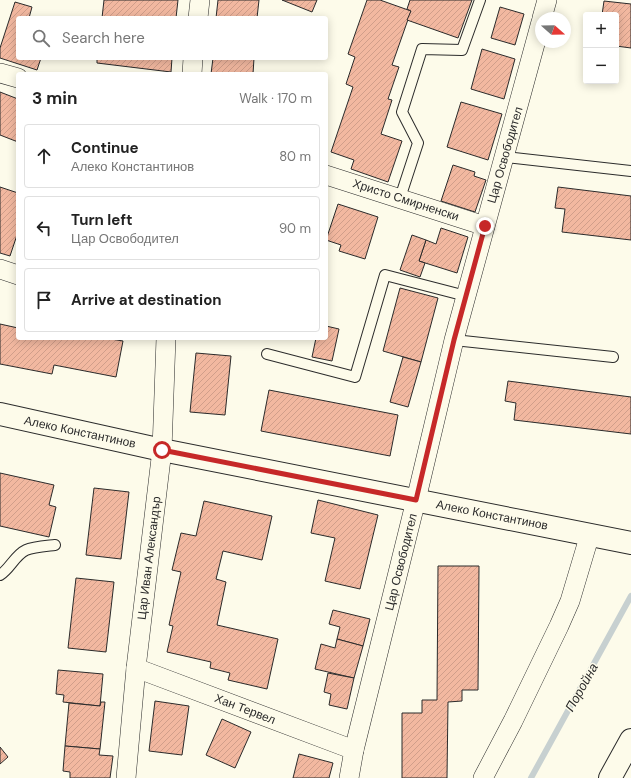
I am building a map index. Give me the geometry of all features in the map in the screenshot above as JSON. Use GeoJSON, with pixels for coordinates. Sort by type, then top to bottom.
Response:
{"type":"FeatureCollection","features":[{"type":"Feature","properties":{"kind":"main road","name":"Алеко Константинов"},"geometry":{"type":"LineString","coordinates":[[0,414],[162,450],[631,543]]}},
{"type":"Feature","properties":{"kind":"main road"},"geometry":{"type":"LineString","coordinates":[[610,778],[631,740]]}},
{"type":"Feature","properties":{"kind":"street"},"geometry":{"type":"LineString","coordinates":[[198,16],[200,0]]}},
{"type":"Feature","properties":{"kind":"street","name":"Цар Освободител"},"geometry":{"type":"LineString","coordinates":[[348,778],[454,340],[535,44]]}},
{"type":"Feature","properties":{"kind":"street"},"geometry":{"type":"LineString","coordinates":[[192,72],[193,60]]}},
{"type":"Feature","properties":{"kind":"street"},"geometry":{"type":"LineString","coordinates":[[0,72],[16,77]]}},
{"type":"Feature","properties":{"kind":"street","name":"Христо Смирненски"},"geometry":{"type":"LineString","coordinates":[[328,176],[485,226]]}},
{"type":"Feature","properties":{"kind":"street"},"geometry":{"type":"LineString","coordinates":[[0,269],[16,274]]}},
{"type":"Feature","properties":{"kind":"street","name":"Цар Иван Александър"},"geometry":{"type":"LineString","coordinates":[[126,778],[136,668],[162,450],[166,340]]}},
{"type":"Feature","properties":{"kind":"street"},"geometry":{"type":"LineString","coordinates":[[482,778],[513,721],[559,626],[570,601],[590,534]]}},
{"type":"Feature","properties":{"kind":"street","name":"Хан Тервел"},"geometry":{"type":"LineString","coordinates":[[136,668],[354,750]]}},
{"type":"Feature","properties":{"kind":"lane"},"geometry":{"type":"LineString","coordinates":[[400,198],[418,143],[402,112],[422,49],[462,50],[480,0]]}},
{"type":"Feature","properties":{"kind":"lane"},"geometry":{"type":"LineString","coordinates":[[505,157],[631,171]]}},
{"type":"Feature","properties":{"kind":"lane"},"geometry":{"type":"LineString","coordinates":[[267,354],[355,377],[385,275],[466,296]]}},
{"type":"Feature","properties":{"kind":"lane"},"geometry":{"type":"LineString","coordinates":[[454,340],[613,357]]}},
{"type":"Feature","properties":{"kind":"lane"},"geometry":{"type":"LineString","coordinates":[[0,574],[4,572],[26,550],[55,545]]}},
{"type":"Feature","properties":{"kind":"building"},"geometry":{"type":"Polygon","coordinates":[[[104,0],[178,0],[176,16],[102,16],[104,0]]]}},
{"type":"Feature","properties":{"kind":"building"},"geometry":{"type":"Polygon","coordinates":[[[218,0],[259,0],[257,16],[216,16],[218,0]]]}},
{"type":"Feature","properties":{"kind":"building"},"geometry":{"type":"Polygon","coordinates":[[[282,0],[317,0],[312,12],[282,0]]]}},
{"type":"Feature","properties":{"kind":"building"},"geometry":{"type":"Polygon","coordinates":[[[367,0],[380,0],[411,11],[392,65],[399,67],[388,99],[392,100],[381,134],[402,141],[388,182],[351,169],[354,160],[331,152],[353,87],[346,84],[355,57],[348,54],[367,0]]]}},
{"type":"Feature","properties":{"kind":"building"},"geometry":{"type":"Polygon","coordinates":[[[410,0],[472,0],[458,38],[407,20],[411,11],[407,9],[410,0]]]}},
{"type":"Feature","properties":{"kind":"building"},"geometry":{"type":"Polygon","coordinates":[[[604,1],[631,4],[631,48],[619,46],[619,12],[602,12],[604,1]]]}},
{"type":"Feature","properties":{"kind":"building"},"geometry":{"type":"Polygon","coordinates":[[[15,2],[32,7],[30,16],[16,16],[16,60],[40,60],[37,70],[0,58],[0,48],[15,2]]]}},
{"type":"Feature","properties":{"kind":"building"},"geometry":{"type":"Polygon","coordinates":[[[500,7],[524,14],[515,45],[491,38],[500,7]]]}},
{"type":"Feature","properties":{"kind":"building"},"geometry":{"type":"Polygon","coordinates":[[[482,49],[515,59],[504,99],[471,89],[482,49]]]}},
{"type":"Feature","properties":{"kind":"building"},"geometry":{"type":"Polygon","coordinates":[[[97,60],[172,60],[171,72],[97,63],[97,60]]]}},
{"type":"Feature","properties":{"kind":"building"},"geometry":{"type":"Polygon","coordinates":[[[213,60],[254,60],[253,72],[211,72],[213,60]]]}},
{"type":"Feature","properties":{"kind":"building"},"geometry":{"type":"Polygon","coordinates":[[[0,92],[16,98],[16,141],[0,135],[0,92]]]}},
{"type":"Feature","properties":{"kind":"building"},"geometry":{"type":"Polygon","coordinates":[[[461,102],[502,114],[488,160],[447,147],[461,102]]]}},
{"type":"Feature","properties":{"kind":"building"},"geometry":{"type":"Polygon","coordinates":[[[453,165],[475,172],[474,176],[486,180],[475,212],[441,201],[453,165]]]}},
{"type":"Feature","properties":{"kind":"building"},"geometry":{"type":"Polygon","coordinates":[[[0,187],[16,192],[16,238],[10,256],[0,253],[0,187]]]}},
{"type":"Feature","properties":{"kind":"building"},"geometry":{"type":"Polygon","coordinates":[[[558,187],[631,196],[631,240],[562,232],[565,209],[555,208],[558,187]]]}},
{"type":"Feature","properties":{"kind":"building"},"geometry":{"type":"Polygon","coordinates":[[[338,204],[378,217],[365,259],[339,251],[341,245],[328,241],[328,234],[338,204]]]}},
{"type":"Feature","properties":{"kind":"building"},"geometry":{"type":"Polygon","coordinates":[[[441,228],[468,237],[457,273],[419,261],[426,240],[436,244],[441,228]]]}},
{"type":"Feature","properties":{"kind":"building"},"geometry":{"type":"Polygon","coordinates":[[[412,235],[426,240],[419,261],[425,263],[420,277],[400,270],[412,235]]]}},
{"type":"Feature","properties":{"kind":"building"},"geometry":{"type":"Polygon","coordinates":[[[400,288],[438,298],[421,362],[383,351],[400,288]]]}},
{"type":"Feature","properties":{"kind":"building"},"geometry":{"type":"Polygon","coordinates":[[[0,324],[16,328],[16,340],[123,341],[116,377],[54,365],[52,374],[0,364],[0,324]]]}},
{"type":"Feature","properties":{"kind":"building"},"geometry":{"type":"Polygon","coordinates":[[[328,326],[339,329],[332,361],[312,357],[316,340],[328,340],[328,326]]]}},
{"type":"Feature","properties":{"kind":"building"},"geometry":{"type":"Polygon","coordinates":[[[196,353],[231,356],[225,415],[190,412],[196,353]]]}},
{"type":"Feature","properties":{"kind":"building"},"geometry":{"type":"Polygon","coordinates":[[[403,357],[421,362],[408,407],[390,402],[403,357]]]}},
{"type":"Feature","properties":{"kind":"building"},"geometry":{"type":"Polygon","coordinates":[[[508,381],[631,397],[631,434],[514,420],[516,403],[505,401],[508,381]]]}},
{"type":"Feature","properties":{"kind":"building"},"geometry":{"type":"Polygon","coordinates":[[[269,390],[398,415],[390,456],[261,431],[269,390]]]}},
{"type":"Feature","properties":{"kind":"building"},"geometry":{"type":"Polygon","coordinates":[[[0,473],[54,485],[49,505],[56,507],[49,537],[0,526],[0,473]]]}},
{"type":"Feature","properties":{"kind":"building"},"geometry":{"type":"Polygon","coordinates":[[[94,488],[129,492],[121,559],[86,555],[94,488]]]}},
{"type":"Feature","properties":{"kind":"building"},"geometry":{"type":"Polygon","coordinates":[[[318,500],[378,515],[360,589],[325,581],[335,538],[311,533],[318,500]]]}},
{"type":"Feature","properties":{"kind":"building"},"geometry":{"type":"Polygon","coordinates":[[[204,501],[272,516],[262,560],[223,551],[216,579],[226,582],[217,625],[278,639],[267,689],[228,680],[230,673],[210,668],[211,662],[167,652],[173,626],[169,625],[181,572],[172,570],[181,533],[196,536],[204,501]]]}},
{"type":"Feature","properties":{"kind":"building"},"geometry":{"type":"Polygon","coordinates":[[[438,566],[479,566],[478,690],[462,690],[462,701],[448,702],[447,778],[402,778],[402,713],[422,713],[422,700],[437,700],[438,566]]]}},
{"type":"Feature","properties":{"kind":"building"},"geometry":{"type":"Polygon","coordinates":[[[76,578],[114,582],[106,652],[68,648],[76,578]]]}},
{"type":"Feature","properties":{"kind":"building"},"geometry":{"type":"Polygon","coordinates":[[[333,610],[370,619],[363,646],[337,639],[340,627],[329,624],[333,610]]]}},
{"type":"Feature","properties":{"kind":"building"},"geometry":{"type":"Polygon","coordinates":[[[337,639],[363,646],[354,678],[315,669],[321,644],[335,648],[337,639]]]}},
{"type":"Feature","properties":{"kind":"building"},"geometry":{"type":"Polygon","coordinates":[[[58,670],[103,674],[100,706],[63,702],[64,695],[56,694],[58,670]]]}},
{"type":"Feature","properties":{"kind":"building"},"geometry":{"type":"Polygon","coordinates":[[[328,673],[354,678],[347,709],[329,705],[331,694],[324,692],[328,673]]]}},
{"type":"Feature","properties":{"kind":"building"},"geometry":{"type":"Polygon","coordinates":[[[155,701],[189,706],[182,755],[149,751],[155,701]]]}},
{"type":"Feature","properties":{"kind":"building"},"geometry":{"type":"Polygon","coordinates":[[[101,702],[105,702],[100,749],[65,746],[69,703],[100,706],[101,702]]]}},
{"type":"Feature","properties":{"kind":"building"},"geometry":{"type":"Polygon","coordinates":[[[222,719],[251,732],[235,768],[206,755],[222,719]]]}},
{"type":"Feature","properties":{"kind":"building"},"geometry":{"type":"Polygon","coordinates":[[[65,746],[100,749],[99,755],[113,756],[110,778],[70,778],[70,772],[63,771],[65,746]]]}},
{"type":"Feature","properties":{"kind":"building"},"geometry":{"type":"Polygon","coordinates":[[[0,747],[8,757],[0,764],[0,747]]]}},
{"type":"Feature","properties":{"kind":"building"},"geometry":{"type":"Polygon","coordinates":[[[299,754],[333,763],[329,778],[293,778],[299,754]]]}},
{"type":"Feature","properties":{"kind":"waterway","name":"Поройна"},"geometry":{"type":"LineString","coordinates":[[531,778],[631,596]]}},
{"type":"Feature","properties":{"kind":"route"},"geometry":{"type":"LineString","coordinates":[[162,450],[416,500],[454,340],[485,226]]}}]}
